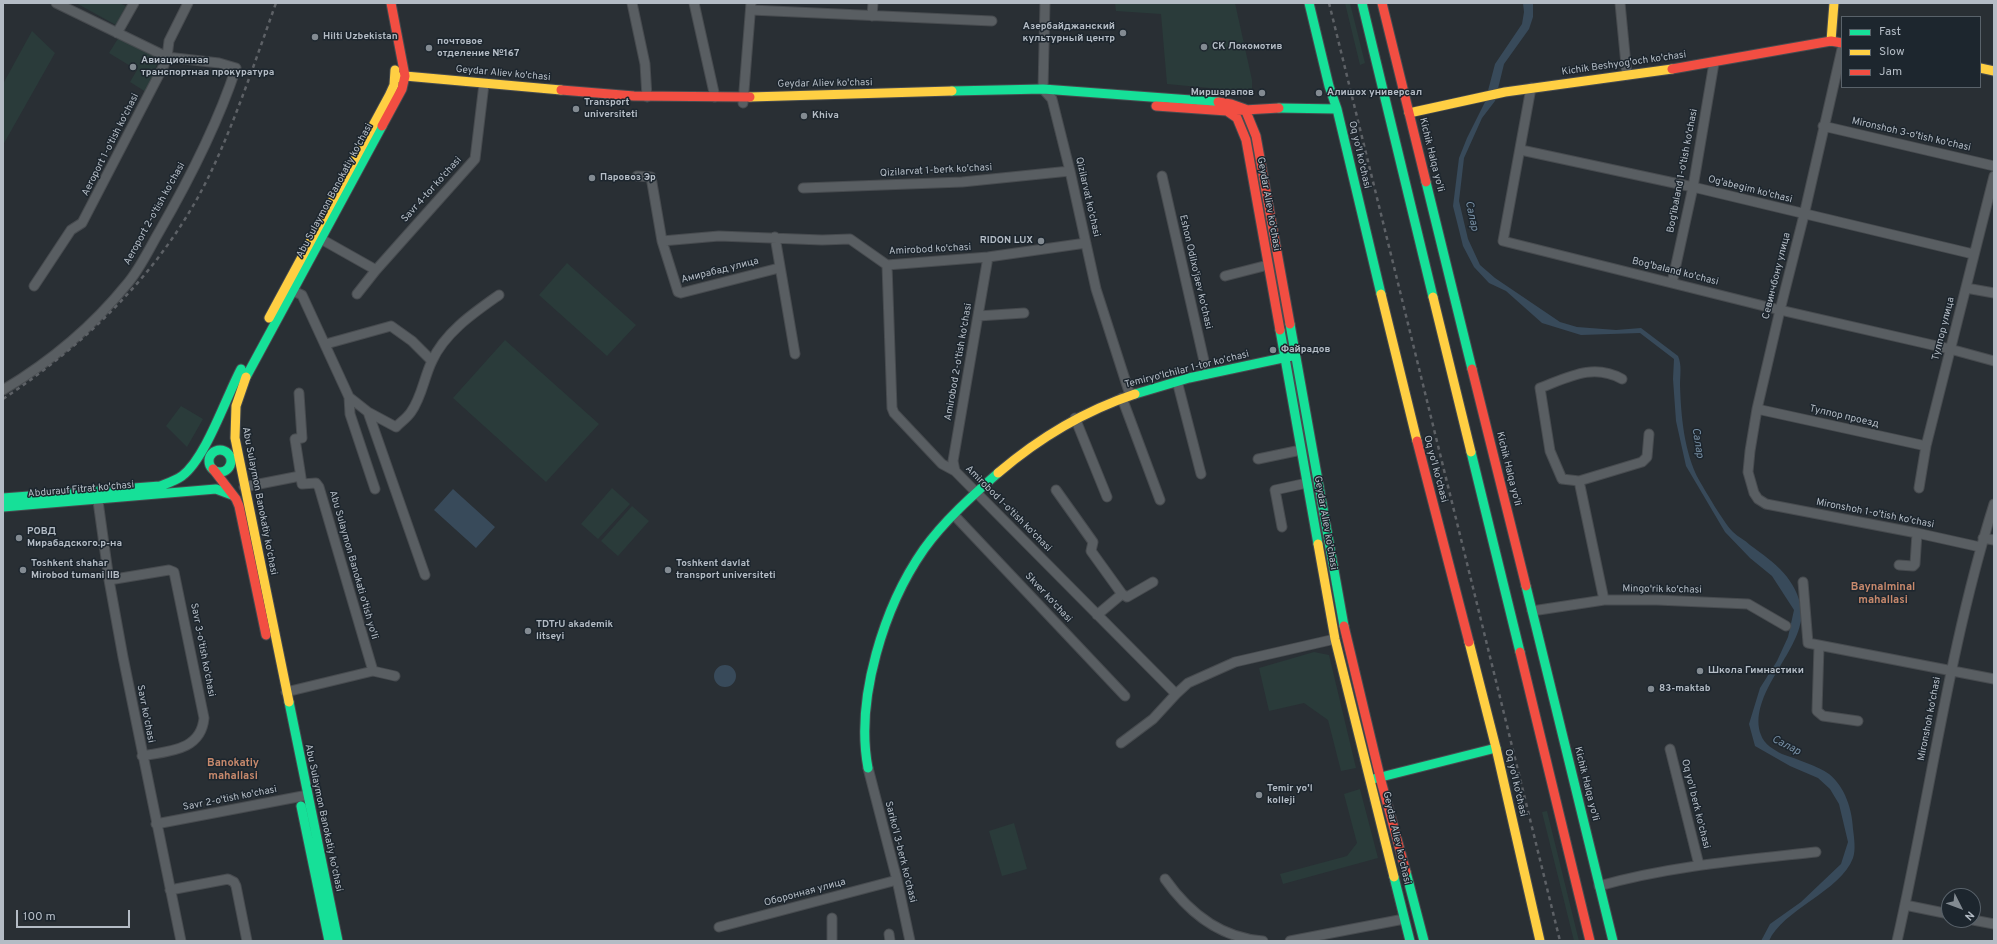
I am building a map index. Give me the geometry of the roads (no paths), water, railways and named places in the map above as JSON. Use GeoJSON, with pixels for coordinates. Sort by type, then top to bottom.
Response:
{"type":"FeatureCollection","features":[{"type":"Feature","properties":{"kind":"main road"},"geometry":{"type":"LineString","coordinates":[[383,3],[392,47],[395,78]]}},
{"type":"Feature","properties":{"kind":"main road"},"geometry":{"type":"LineString","coordinates":[[391,3],[404,79]]}},
{"type":"Feature","properties":{"kind":"main road","name":"Oq yo'l ko'chasi"},"geometry":{"type":"LineString","coordinates":[[1309,3],[1329,86],[1337,109],[1408,407],[1496,748],[1540,941]]}},
{"type":"Feature","properties":{"kind":"main road"},"geometry":{"type":"LineString","coordinates":[[1362,3],[1590,941]]}},
{"type":"Feature","properties":{"kind":"main road","name":"Kichik Halqa yo'li"},"geometry":{"type":"LineString","coordinates":[[1382,3],[1613,941]]}},
{"type":"Feature","properties":{"kind":"main road"},"geometry":{"type":"LineString","coordinates":[[1831,41],[1834,3]]}},
{"type":"Feature","properties":{"kind":"main road","name":"Kichik Beshyog'och ko'chasi"},"geometry":{"type":"LineString","coordinates":[[1391,119],[1473,97],[1714,63],[1831,41],[1841,42]]}},
{"type":"Feature","properties":{"kind":"main road"},"geometry":{"type":"LineString","coordinates":[[1981,68],[1994,71]]}},
{"type":"Feature","properties":{"kind":"main road","name":"Geydar Aliev ko'chasi"},"geometry":{"type":"LineString","coordinates":[[395,78],[634,101],[1050,97],[1227,112],[1245,109],[1337,109]]}},
{"type":"Feature","properties":{"kind":"main road","name":"Abu Sulaymon Banokatiy ko'chasi"},"geometry":{"type":"LineString","coordinates":[[329,941],[286,692],[241,473],[235,438],[234,411],[243,383],[289,289],[389,96],[395,78]]}},
{"type":"Feature","properties":{"kind":"main road","name":"Abu Sulaymon Banokatiy ko'chasi"},"geometry":{"type":"LineString","coordinates":[[161,490],[178,478],[193,464],[213,430],[234,382],[289,289],[321,239],[392,108],[404,79]]}},
{"type":"Feature","properties":{"kind":"main road","name":"Geydar Aliev ko'chasi"},"geometry":{"type":"LineString","coordinates":[[634,101],[647,97],[715,96],[744,100],[1043,89],[1216,102],[1231,104],[1245,109],[1256,136],[1294,355],[1346,636],[1404,919],[1410,941]]}},
{"type":"Feature","properties":{"kind":"main road","name":"Geydar Aliev ko'chasi"},"geometry":{"type":"LineString","coordinates":[[1227,112],[1237,118],[1243,131],[1336,639],[1375,779],[1424,941]]}},
{"type":"Feature","properties":{"kind":"main road"},"geometry":{"type":"LineString","coordinates":[[1258,210],[1268,208]]}},
{"type":"Feature","properties":{"kind":"main road","name":"Temiryo‘lchilar 1-tor koʻchasi"},"geometry":{"type":"LineString","coordinates":[[868,768],[864,753],[864,734],[873,672],[884,630],[899,592],[927,545],[977,492],[1023,452],[1075,418],[1126,396],[1207,374],[1294,355]]}},
{"type":"Feature","properties":{"kind":"main road"},"geometry":{"type":"LineString","coordinates":[[213,430],[211,455],[209,461],[218,472],[230,466],[235,438]]}},
{"type":"Feature","properties":{"kind":"main road"},"geometry":{"type":"LineString","coordinates":[[193,464],[216,451],[223,450],[228,454],[241,473]]}},
{"type":"Feature","properties":{"kind":"main road","name":"Abu Sulaymon Banokatiy ko'chasi"},"geometry":{"type":"LineString","coordinates":[[218,472],[239,506],[338,941]]}},
{"type":"Feature","properties":{"kind":"main road","name":"Abdurauf Fitrat ko'chasi"},"geometry":{"type":"LineString","coordinates":[[3,507],[98,499],[161,490],[191,488],[218,472]]}},
{"type":"Feature","properties":{"kind":"main road","name":"Abdurauf Fitrat ko'chasi"},"geometry":{"type":"LineString","coordinates":[[3,498],[97,489],[216,489],[226,492],[236,499]]}},
{"type":"Feature","properties":{"kind":"main road"},"geometry":{"type":"LineString","coordinates":[[1336,639],[1346,636]]}},
{"type":"Feature","properties":{"kind":"main road"},"geometry":{"type":"LineString","coordinates":[[1375,779],[1496,748]]}},
{"type":"Feature","properties":{"kind":"main road"},"geometry":{"type":"LineString","coordinates":[[1404,919],[1417,916]]}},
{"type":"Feature","properties":{"kind":"street"},"geometry":{"type":"LineString","coordinates":[[56,3],[167,57]]}},
{"type":"Feature","properties":{"kind":"street"},"geometry":{"type":"LineString","coordinates":[[117,33],[134,3]]}},
{"type":"Feature","properties":{"kind":"street","name":"Aeroport 1-o'tish ko'chasi"},"geometry":{"type":"LineString","coordinates":[[34,286],[71,230],[82,223],[167,57],[169,41],[188,3]]}},
{"type":"Feature","properties":{"kind":"street"},"geometry":{"type":"LineString","coordinates":[[632,3],[645,64],[647,97]]}},
{"type":"Feature","properties":{"kind":"street"},"geometry":{"type":"LineString","coordinates":[[694,3],[715,96]]}},
{"type":"Feature","properties":{"kind":"street"},"geometry":{"type":"LineString","coordinates":[[872,16],[874,3]]}},
{"type":"Feature","properties":{"kind":"street"},"geometry":{"type":"LineString","coordinates":[[1043,89],[1045,3]]}},
{"type":"Feature","properties":{"kind":"street"},"geometry":{"type":"LineString","coordinates":[[1620,3],[1627,75]]}},
{"type":"Feature","properties":{"kind":"street"},"geometry":{"type":"LineString","coordinates":[[744,100],[751,7],[872,16],[992,21]]}},
{"type":"Feature","properties":{"kind":"street","name":"Севинчбону улица"},"geometry":{"type":"LineString","coordinates":[[1766,504],[1758,499],[1754,493],[1748,472],[1757,409],[1841,53]]}},
{"type":"Feature","properties":{"kind":"street","name":"Aeroport 2-o'tish ko'chasi"},"geometry":{"type":"LineString","coordinates":[[3,390],[21,379],[72,341],[129,283],[201,154],[225,104],[236,68],[219,63],[167,57]]}},
{"type":"Feature","properties":{"kind":"street","name":"Bog'ibaland 1-o'tish ko'chasi"},"geometry":{"type":"LineString","coordinates":[[1672,283],[1693,187],[1714,63]]}},
{"type":"Feature","properties":{"kind":"street","name":"Savr 4-tor ko'chasi"},"geometry":{"type":"LineString","coordinates":[[357,294],[376,270],[475,159],[483,87]]}},
{"type":"Feature","properties":{"kind":"street","name":"Bog'baland ko'chasi"},"geometry":{"type":"LineString","coordinates":[[1531,88],[1521,150],[1503,241],[1780,310],[1950,349],[1994,361]]}},
{"type":"Feature","properties":{"kind":"street","name":"Qizilarvat ko'chasi"},"geometry":{"type":"LineString","coordinates":[[1043,89],[1050,97],[1070,171],[1096,289],[1126,396],[1160,500]]}},
{"type":"Feature","properties":{"kind":"street","name":"Mironshoh 3-o'tish ko'chasi"},"geometry":{"type":"LineString","coordinates":[[1823,126],[1994,166]]}},
{"type":"Feature","properties":{"kind":"street","name":"Og'abegim ko'chasi"},"geometry":{"type":"LineString","coordinates":[[1521,150],[1693,187],[1804,215],[1973,254]]}},
{"type":"Feature","properties":{"kind":"street","name":"Qizilarvat 1-berk ko'chasi"},"geometry":{"type":"LineString","coordinates":[[803,188],[962,182],[1070,171]]}},
{"type":"Feature","properties":{"kind":"street","name":"Амирабад улица"},"geometry":{"type":"LineString","coordinates":[[636,176],[651,177],[662,241],[675,288],[681,293],[779,268]]}},
{"type":"Feature","properties":{"kind":"street","name":"Eshon Odilxo'jaev ko'chasi"},"geometry":{"type":"LineString","coordinates":[[1162,176],[1207,374]]}},
{"type":"Feature","properties":{"kind":"street","name":"Тулпор улица"},"geometry":{"type":"LineString","coordinates":[[1919,488],[1926,446],[1966,288],[1973,254],[1994,176]]}},
{"type":"Feature","properties":{"kind":"street","name":"Amirobod ko'chasi"},"geometry":{"type":"LineString","coordinates":[[662,241],[719,236],[822,240],[850,239],[888,265],[988,257],[1086,243]]}},
{"type":"Feature","properties":{"kind":"street"},"geometry":{"type":"LineString","coordinates":[[775,237],[779,268],[795,354]]}},
{"type":"Feature","properties":{"kind":"street"},"geometry":{"type":"LineString","coordinates":[[321,239],[376,270]]}},
{"type":"Feature","properties":{"kind":"street","name":"Amirobod 2-o'tish ko'chasi"},"geometry":{"type":"LineString","coordinates":[[955,471],[953,461],[988,257]]}},
{"type":"Feature","properties":{"kind":"street","name":"Amirobod 1-o'tish ko'chasi"},"geometry":{"type":"LineString","coordinates":[[888,265],[892,412],[942,464],[955,471],[977,492],[1176,694]]}},
{"type":"Feature","properties":{"kind":"street"},"geometry":{"type":"LineString","coordinates":[[1224,276],[1268,265]]}},
{"type":"Feature","properties":{"kind":"street"},"geometry":{"type":"LineString","coordinates":[[1966,288],[1994,293]]}},
{"type":"Feature","properties":{"kind":"street"},"geometry":{"type":"LineString","coordinates":[[289,289],[302,295],[326,344],[349,397],[350,414],[375,489]]}},
{"type":"Feature","properties":{"kind":"street"},"geometry":{"type":"LineString","coordinates":[[349,397],[368,412],[396,427],[412,411],[424,385],[432,361],[441,346],[468,317],[500,295]]}},
{"type":"Feature","properties":{"kind":"street"},"geometry":{"type":"LineString","coordinates":[[978,316],[1024,313]]}},
{"type":"Feature","properties":{"kind":"street"},"geometry":{"type":"LineString","coordinates":[[326,344],[391,326],[412,341],[432,361]]}},
{"type":"Feature","properties":{"kind":"street"},"geometry":{"type":"LineString","coordinates":[[1622,379],[1611,373],[1595,371],[1580,373],[1540,388],[1550,451],[1562,479],[1579,481],[1642,462],[1647,457],[1649,434]]}},
{"type":"Feature","properties":{"kind":"street"},"geometry":{"type":"LineString","coordinates":[[1177,382],[1201,474]]}},
{"type":"Feature","properties":{"kind":"street"},"geometry":{"type":"LineString","coordinates":[[244,487],[300,476],[295,439],[302,438],[300,393]]}},
{"type":"Feature","properties":{"kind":"street","name":"Тулпор проезд"},"geometry":{"type":"LineString","coordinates":[[1757,409],[1926,446]]}},
{"type":"Feature","properties":{"kind":"street"},"geometry":{"type":"LineString","coordinates":[[368,412],[425,575]]}},
{"type":"Feature","properties":{"kind":"street"},"geometry":{"type":"LineString","coordinates":[[1075,418],[1108,497]]}},
{"type":"Feature","properties":{"kind":"street"},"geometry":{"type":"LineString","coordinates":[[1258,459],[1301,450]]}},
{"type":"Feature","properties":{"kind":"street","name":"Abu Sulaymon Banokati o'tish yo'li"},"geometry":{"type":"LineString","coordinates":[[300,476],[302,484],[316,483],[319,487],[373,671]]}},
{"type":"Feature","properties":{"kind":"street"},"geometry":{"type":"LineString","coordinates":[[1579,481],[1604,600]]}},
{"type":"Feature","properties":{"kind":"street"},"geometry":{"type":"LineString","coordinates":[[1282,527],[1275,490],[1307,483]]}},
{"type":"Feature","properties":{"kind":"street","name":"Savr ko'chasi"},"geometry":{"type":"LineString","coordinates":[[97,489],[109,580],[142,756],[181,941]]}},
{"type":"Feature","properties":{"kind":"street"},"geometry":{"type":"LineString","coordinates":[[1056,490],[1093,542],[1091,551],[1122,594],[1127,597],[1153,582]]}},
{"type":"Feature","properties":{"kind":"street","name":"Mironshoh 1-o'tish ko'chasi"},"geometry":{"type":"LineString","coordinates":[[1766,504],[1917,533],[1982,542],[1994,540]]}},
{"type":"Feature","properties":{"kind":"street","name":"Mironshoh ko'chasi"},"geometry":{"type":"LineString","coordinates":[[1897,941],[1951,670],[1982,542],[1994,504]]}},
{"type":"Feature","properties":{"kind":"street","name":"Skver ko'chasi"},"geometry":{"type":"LineString","coordinates":[[954,515],[1125,696]]}},
{"type":"Feature","properties":{"kind":"street"},"geometry":{"type":"LineString","coordinates":[[1899,565],[1912,566],[1916,564],[1917,533]]}},
{"type":"Feature","properties":{"kind":"street","name":"Savr 3-o'tish ko'chasi"},"geometry":{"type":"LineString","coordinates":[[109,580],[169,570],[174,572],[204,718],[200,735],[190,745],[142,756]]}},
{"type":"Feature","properties":{"kind":"street"},"geometry":{"type":"LineString","coordinates":[[1803,582],[1806,598],[1806,631],[1808,643],[1994,679]]}},
{"type":"Feature","properties":{"kind":"street"},"geometry":{"type":"LineString","coordinates":[[1097,615],[1122,594]]}},
{"type":"Feature","properties":{"kind":"street","name":"Mingo'rik ko'chasi"},"geometry":{"type":"LineString","coordinates":[[1532,611],[1604,600],[1657,600],[1748,604],[1786,626]]}},
{"type":"Feature","properties":{"kind":"street"},"geometry":{"type":"LineString","coordinates":[[1121,743],[1153,720],[1188,683],[1235,662],[1336,639]]}},
{"type":"Feature","properties":{"kind":"street"},"geometry":{"type":"LineString","coordinates":[[1819,646],[1817,711],[1823,716],[1858,721]]}},
{"type":"Feature","properties":{"kind":"street"},"geometry":{"type":"LineString","coordinates":[[286,692],[373,671],[395,676]]}},
{"type":"Feature","properties":{"kind":"street","name":"Oq yo'l berk ko'chasi"},"geometry":{"type":"LineString","coordinates":[[1670,749],[1699,864]]}},
{"type":"Feature","properties":{"kind":"street","name":"Sariko'l 3-berk ko'chasi"},"geometry":{"type":"LineString","coordinates":[[868,768],[897,880],[910,941]]}},
{"type":"Feature","properties":{"kind":"street","name":"Savr 2-o'tish ko'chasi"},"geometry":{"type":"LineString","coordinates":[[156,824],[304,796]]}},
{"type":"Feature","properties":{"kind":"street","name":"Oq yo'l berk ko'chasi"},"geometry":{"type":"LineString","coordinates":[[1599,886],[1618,880],[1699,864],[1816,852]]}},
{"type":"Feature","properties":{"kind":"street"},"geometry":{"type":"LineString","coordinates":[[170,890],[228,879],[232,880],[236,886],[247,941]]}},
{"type":"Feature","properties":{"kind":"street"},"geometry":{"type":"LineString","coordinates":[[1165,879],[1176,894],[1199,917],[1233,939],[1263,941]]}},
{"type":"Feature","properties":{"kind":"street","name":"Оборонная улица"},"geometry":{"type":"LineString","coordinates":[[719,927],[897,880]]}},
{"type":"Feature","properties":{"kind":"street"},"geometry":{"type":"LineString","coordinates":[[1905,905],[1941,912]]}},
{"type":"Feature","properties":{"kind":"street"},"geometry":{"type":"LineString","coordinates":[[832,918],[832,941]]}},
{"type":"Feature","properties":{"kind":"street"},"geometry":{"type":"LineString","coordinates":[[1290,941],[1404,919]]}},
{"type":"Feature","properties":{"kind":"street"},"geometry":{"type":"LineString","coordinates":[[1981,922],[1994,924]]}},
{"type":"Feature","properties":{"kind":"water","name":"Салар"},"geometry":{"type":"Polygon","coordinates":[[[1523,3],[1533,3],[1533,17],[1529,29],[1504,64],[1495,101],[1482,118],[1464,158],[1459,201],[1468,239],[1480,265],[1495,278],[1560,322],[1577,327],[1616,330],[1641,328],[1678,356],[1680,366],[1680,397],[1684,434],[1690,458],[1699,480],[1729,528],[1784,573],[1795,589],[1799,599],[1802,611],[1800,625],[1789,651],[1773,679],[1760,707],[1759,721],[1761,735],[1767,744],[1776,751],[1819,768],[1835,779],[1847,799],[1849,806],[1852,821],[1854,851],[1853,858],[1837,881],[1786,920],[1776,930],[1769,941],[1761,941],[1770,924],[1801,902],[1841,864],[1848,842],[1839,804],[1830,789],[1818,778],[1790,766],[1755,746],[1749,724],[1760,688],[1777,661],[1788,637],[1794,610],[1772,576],[1750,558],[1725,532],[1686,466],[1676,421],[1673,379],[1674,359],[1640,333],[1581,335],[1542,323],[1506,291],[1489,283],[1474,267],[1463,246],[1453,206],[1459,158],[1485,102],[1495,64],[1522,24],[1524,12],[1523,3]]]}},
{"type":"Feature","properties":{"kind":"water"},"geometry":{"type":"Polygon","coordinates":[[[453,489],[495,527],[476,548],[434,510],[453,489]]]}},
{"type":"Feature","properties":{"kind":"water"},"geometry":{"type":"Polygon","coordinates":[[[725,665],[733,668],[736,676],[733,684],[725,687],[717,684],[714,676],[717,668],[725,665]]]}},
{"type":"Feature","properties":{"kind":"railway"},"geometry":{"type":"LineString","coordinates":[[3,399],[68,351],[98,324],[153,265],[176,232],[198,198],[216,161],[248,83],[276,3]]}},
{"type":"Feature","properties":{"kind":"railway"},"geometry":{"type":"LineString","coordinates":[[1329,3],[1560,941]]}},
{"type":"Feature","properties":{"kind":"place","name":"Азербайджанский культурный центр"},"geometry":{"type":"Point","coordinates":[1123,33]}},
{"type":"Feature","properties":{"kind":"place","name":"Hilti Uzbekistan"},"geometry":{"type":"Point","coordinates":[315,37]}},
{"type":"Feature","properties":{"kind":"place","name":"СК Локомотив"},"geometry":{"type":"Point","coordinates":[1204,47]}},
{"type":"Feature","properties":{"kind":"place","name":"почтовое отделение №167"},"geometry":{"type":"Point","coordinates":[429,48]}},
{"type":"Feature","properties":{"kind":"place","name":"Авиационная транспортная прокуратура"},"geometry":{"type":"Point","coordinates":[133,67]}},
{"type":"Feature","properties":{"kind":"place","name":"Миршарапов"},"geometry":{"type":"Point","coordinates":[1262,93]}},
{"type":"Feature","properties":{"kind":"place","name":"Алишох универсал"},"geometry":{"type":"Point","coordinates":[1319,93]}},
{"type":"Feature","properties":{"kind":"place","name":"Transport universiteti"},"geometry":{"type":"Point","coordinates":[576,109]}},
{"type":"Feature","properties":{"kind":"place","name":"Khiva"},"geometry":{"type":"Point","coordinates":[804,116]}},
{"type":"Feature","properties":{"kind":"place","name":"Паровоз Эр"},"geometry":{"type":"Point","coordinates":[592,178]}},
{"type":"Feature","properties":{"kind":"place","name":"RIDON LUX"},"geometry":{"type":"Point","coordinates":[1041,241]}},
{"type":"Feature","properties":{"kind":"place","name":"Файрадов"},"geometry":{"type":"Point","coordinates":[1273,350]}},
{"type":"Feature","properties":{"kind":"place","name":"РОВД Мирабадского.р-на"},"geometry":{"type":"Point","coordinates":[19,538]}},
{"type":"Feature","properties":{"kind":"place","name":"Toshkent shahar Mirobod tumani IIB"},"geometry":{"type":"Point","coordinates":[23,570]}},
{"type":"Feature","properties":{"kind":"place","name":"Toshkent davlat transport universiteti"},"geometry":{"type":"Point","coordinates":[668,570]}},
{"type":"Feature","properties":{"kind":"place","name":"TDTrU akademik litseyi"},"geometry":{"type":"Point","coordinates":[528,631]}},
{"type":"Feature","properties":{"kind":"place","name":"Школа Гимнастики"},"geometry":{"type":"Point","coordinates":[1700,671]}},
{"type":"Feature","properties":{"kind":"place","name":"83-maktab"},"geometry":{"type":"Point","coordinates":[1651,689]}},
{"type":"Feature","properties":{"kind":"place","name":"Temir yo'l kolleji"},"geometry":{"type":"Point","coordinates":[1259,795]}},
{"type":"Feature","properties":{"kind":"district","name":"Baynalminal mahallasi"},"geometry":{"type":"Point","coordinates":[1883,594]}},
{"type":"Feature","properties":{"kind":"district","name":"Banokatiy mahallasi"},"geometry":{"type":"Point","coordinates":[233,770]}}]}
